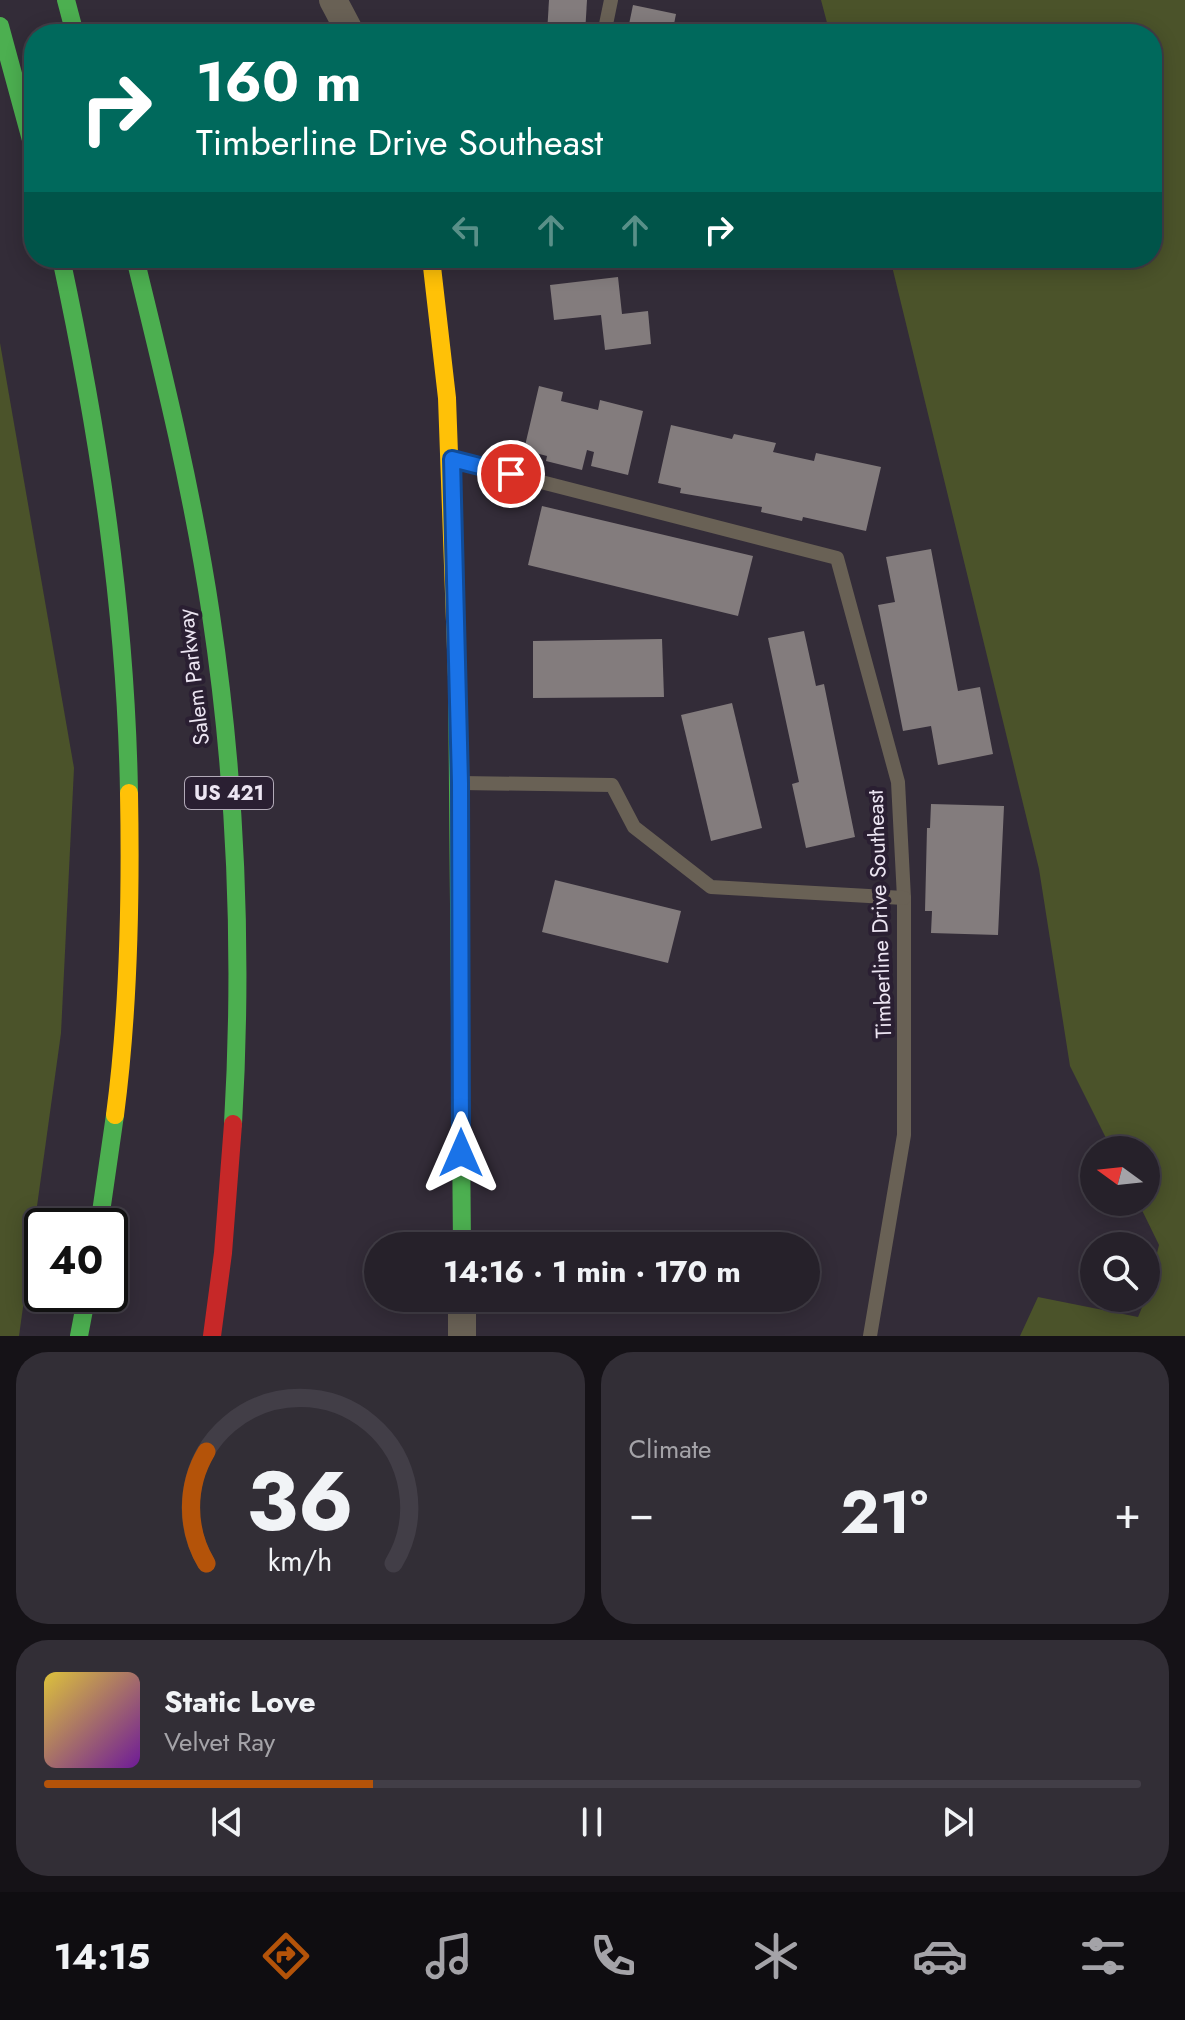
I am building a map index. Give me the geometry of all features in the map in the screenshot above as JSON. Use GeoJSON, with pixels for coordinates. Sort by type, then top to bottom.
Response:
{"type":"FeatureCollection","features":[{"type":"Feature","properties":{"kind":"main road"},"geometry":{"type":"LineString","coordinates":[[66,0],[72,24]]}},
{"type":"Feature","properties":{"kind":"main road"},"geometry":{"type":"LineString","coordinates":[[0,26],[24,114]]}},
{"type":"Feature","properties":{"kind":"main road"},"geometry":{"type":"LineString","coordinates":[[63,268],[86,375],[116,577],[129,779],[130,882],[125,983],[118,1085],[101,1208]]}},
{"type":"Feature","properties":{"kind":"main road","name":"Salem Parkway"},"geometry":{"type":"LineString","coordinates":[[137,268],[167,387],[202,562],[228,771],[235,877],[237,982],[234,1090],[228,1196],[212,1336]]}},
{"type":"Feature","properties":{"kind":"main road"},"geometry":{"type":"LineString","coordinates":[[433,268],[441,318],[452,459],[460,783],[462,1232]]}},
{"type":"Feature","properties":{"kind":"main road"},"geometry":{"type":"LineString","coordinates":[[79,1336],[84,1312]]}},
{"type":"Feature","properties":{"kind":"street"},"geometry":{"type":"LineString","coordinates":[[333,0],[346,24]]}},
{"type":"Feature","properties":{"kind":"street"},"geometry":{"type":"LineString","coordinates":[[462,1312],[462,1336]]}},
{"type":"Feature","properties":{"kind":"lane"},"geometry":{"type":"LineString","coordinates":[[606,24],[611,0]]}},
{"type":"Feature","properties":{"kind":"lane","name":"Timberline Drive Southeast"},"geometry":{"type":"LineString","coordinates":[[452,459],[837,558],[898,782],[904,898],[904,1135],[870,1336]]}},
{"type":"Feature","properties":{"kind":"lane"},"geometry":{"type":"LineString","coordinates":[[460,783],[612,785],[634,827],[711,887],[904,898]]}},
{"type":"Feature","properties":{"kind":"green space"},"geometry":{"type":"Polygon","coordinates":[[[821,0],[1185,0],[1185,1336],[1020,1336],[1038,1297],[1080,1305],[1080,1312],[1113,1312],[1138,1317],[1140,1312],[1160,1312],[1160,1232],[1153,1232],[1145,1216],[1160,1216],[1160,1136],[1105,1136],[1070,1066],[1039,869],[892,268],[1162,268],[1162,24],[827,24],[821,0]]]}},
{"type":"Feature","properties":{"kind":"green space"},"geometry":{"type":"Polygon","coordinates":[[[0,343],[74,768],[61,1033],[37,1208],[24,1208],[24,1300],[19,1336],[0,1336],[0,343]]]}},
{"type":"Feature","properties":{"kind":"building"},"geometry":{"type":"Polygon","coordinates":[[[549,0],[587,0],[586,24],[548,24],[549,0]]]}},
{"type":"Feature","properties":{"kind":"building"},"geometry":{"type":"Polygon","coordinates":[[[633,5],[676,14],[674,24],[629,24],[633,5]]]}},
{"type":"Feature","properties":{"kind":"building"},"geometry":{"type":"Polygon","coordinates":[[[618,277],[622,314],[648,311],[651,344],[605,350],[601,315],[554,320],[550,285],[618,277]]]}},
{"type":"Feature","properties":{"kind":"building"},"geometry":{"type":"Polygon","coordinates":[[[539,386],[563,392],[561,401],[598,410],[600,400],[643,411],[628,475],[591,466],[594,452],[587,450],[582,470],[546,461],[547,456],[524,450],[539,386]]]}},
{"type":"Feature","properties":{"kind":"building"},"geometry":{"type":"Polygon","coordinates":[[[671,425],[732,439],[734,434],[776,443],[773,452],[814,461],[816,453],[881,467],[866,531],[803,517],[802,521],[761,512],[762,507],[680,493],[681,488],[658,483],[671,425]]]}},
{"type":"Feature","properties":{"kind":"building"},"geometry":{"type":"Polygon","coordinates":[[[542,506],[753,556],[738,616],[528,565],[542,506]]]}},
{"type":"Feature","properties":{"kind":"building"},"geometry":{"type":"Polygon","coordinates":[[[931,549],[958,691],[980,687],[993,754],[938,765],[931,726],[903,731],[878,605],[895,602],[886,557],[931,549]]]}},
{"type":"Feature","properties":{"kind":"building"},"geometry":{"type":"Polygon","coordinates":[[[804,631],[816,686],[824,684],[855,837],[806,848],[792,784],[799,782],[768,638],[804,631]]]}},
{"type":"Feature","properties":{"kind":"building"},"geometry":{"type":"Polygon","coordinates":[[[662,639],[664,697],[533,698],[533,641],[662,639]]]}},
{"type":"Feature","properties":{"kind":"building"},"geometry":{"type":"Polygon","coordinates":[[[732,703],[762,828],[711,841],[681,715],[732,703]]]}},
{"type":"Feature","properties":{"kind":"building"},"geometry":{"type":"Polygon","coordinates":[[[931,804],[1004,806],[998,935],[931,933],[932,911],[925,911],[927,828],[930,828],[931,804]]]}},
{"type":"Feature","properties":{"kind":"building"},"geometry":{"type":"Polygon","coordinates":[[[555,880],[681,911],[668,963],[542,932],[555,880]]]}},
{"type":"Feature","properties":{"kind":"traffic: fast"},"geometry":{"type":"LineString","coordinates":[[66,0],[72,24]]}},
{"type":"Feature","properties":{"kind":"traffic: fast"},"geometry":{"type":"LineString","coordinates":[[0,26],[24,114]]}},
{"type":"Feature","properties":{"kind":"traffic: fast"},"geometry":{"type":"LineString","coordinates":[[63,268],[108,524],[122,658],[129,793]]}},
{"type":"Feature","properties":{"kind":"traffic: fast"},"geometry":{"type":"LineString","coordinates":[[137,268],[187,480],[220,678],[232,805],[237,932],[233,1124]]}},
{"type":"Feature","properties":{"kind":"traffic: fast"},"geometry":{"type":"LineString","coordinates":[[457,677],[462,1232]]}},
{"type":"Feature","properties":{"kind":"traffic: fast"},"geometry":{"type":"LineString","coordinates":[[102,1208],[115,1115]]}},
{"type":"Feature","properties":{"kind":"traffic: fast"},"geometry":{"type":"LineString","coordinates":[[79,1336],[84,1312]]}},
{"type":"Feature","properties":{"kind":"traffic: slow"},"geometry":{"type":"LineString","coordinates":[[432,268],[447,398],[457,677]]}},
{"type":"Feature","properties":{"kind":"traffic: slow"},"geometry":{"type":"LineString","coordinates":[[115,1115],[128,954],[129,793]]}},
{"type":"Feature","properties":{"kind":"traffic: jam"},"geometry":{"type":"LineString","coordinates":[[212,1336],[223,1253],[233,1124]]}},
{"type":"Feature","properties":{"kind":"route"},"geometry":{"type":"LineString","coordinates":[[461,1153],[460,783],[452,459],[511,474]]}}]}
